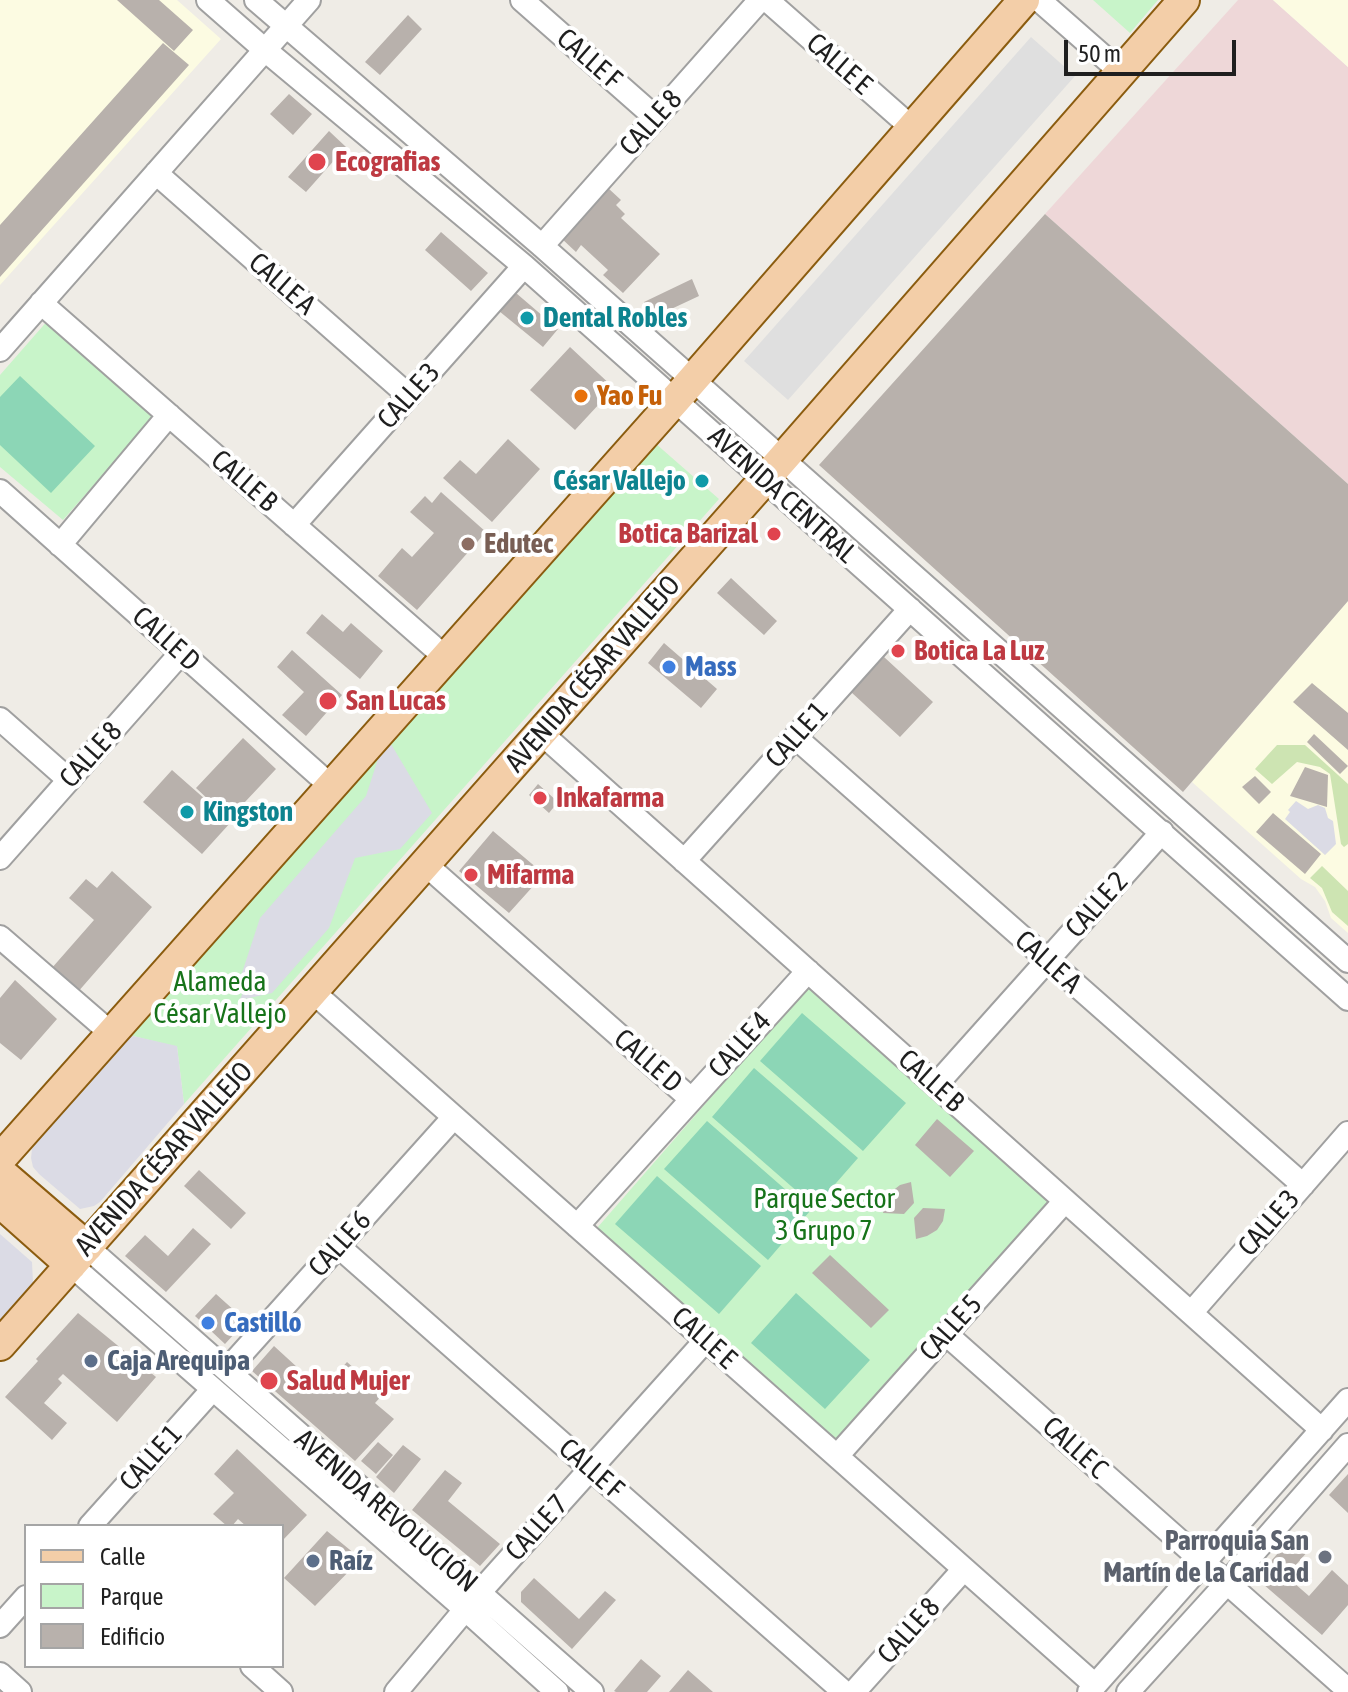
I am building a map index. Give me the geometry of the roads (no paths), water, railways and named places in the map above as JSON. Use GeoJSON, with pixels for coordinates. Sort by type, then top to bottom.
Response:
{"type":"FeatureCollection","features":[{"type":"Feature","properties":{"kind":"main road"},"geometry":{"type":"LineString","coordinates":[[0,1159],[684,390],[1024,0]]}},
{"type":"Feature","properties":{"kind":"main road","name":"AVENIDA CÉSAR VALLEJO"},"geometry":{"type":"LineString","coordinates":[[0,1345],[1184,0]]}},
{"type":"Feature","properties":{"kind":"main road","name":"AVENIDA REVOLUCIÓN"},"geometry":{"type":"LineString","coordinates":[[0,1172],[79,1256]]}},
{"type":"Feature","properties":{"kind":"main road","name":"AVENIDA REVOLUCIÓN"},"geometry":{"type":"LineString","coordinates":[[0,1202],[79,1256]]}},
{"type":"Feature","properties":{"kind":"street","name":"AVENIDA CENTRAL"},"geometry":{"type":"LineString","coordinates":[[208,0],[524,266],[684,390]]}},
{"type":"Feature","properties":{"kind":"street","name":"AVENIDA CENTRAL"},"geometry":{"type":"LineString","coordinates":[[256,0],[542,246],[684,390],[773,469],[1348,961]]}},
{"type":"Feature","properties":{"kind":"street"},"geometry":{"type":"LineString","coordinates":[[0,350],[309,0]]}},
{"type":"Feature","properties":{"kind":"street","name":"CALLE F"},"geometry":{"type":"LineString","coordinates":[[522,0],[656,118]]}},
{"type":"Feature","properties":{"kind":"street","name":"CALLE 8"},"geometry":{"type":"LineString","coordinates":[[542,246],[760,0]]}},
{"type":"Feature","properties":{"kind":"street","name":"CALLE E"},"geometry":{"type":"LineString","coordinates":[[767,0],[911,127]]}},
{"type":"Feature","properties":{"kind":"street"},"geometry":{"type":"LineString","coordinates":[[1039,0],[1121,72]]}},
{"type":"Feature","properties":{"kind":"street","name":"CALLE A"},"geometry":{"type":"LineString","coordinates":[[156,173],[409,396]]}},
{"type":"Feature","properties":{"kind":"street","name":"CALLE 3"},"geometry":{"type":"LineString","coordinates":[[294,525],[524,266]]}},
{"type":"Feature","properties":{"kind":"street","name":"CALLE B"},"geometry":{"type":"LineString","coordinates":[[41,303],[446,658]]}},
{"type":"Feature","properties":{"kind":"street"},"geometry":{"type":"LineString","coordinates":[[60,545],[169,415]]}},
{"type":"Feature","properties":{"kind":"street","name":"AVENIDA CENTRAL"},"geometry":{"type":"LineString","coordinates":[[773,469],[910,609],[1348,999]]}},
{"type":"Feature","properties":{"kind":"street","name":"CALLE D"},"geometry":{"type":"LineString","coordinates":[[0,491],[332,787]]}},
{"type":"Feature","properties":{"kind":"street","name":"CALLE 1"},"geometry":{"type":"LineString","coordinates":[[684,861],[910,609]]}},
{"type":"Feature","properties":{"kind":"street","name":"CALLE 8"},"geometry":{"type":"LineString","coordinates":[[0,858],[181,653]]}},
{"type":"Feature","properties":{"kind":"street"},"geometry":{"type":"LineString","coordinates":[[0,719],[69,780]]}},
{"type":"Feature","properties":{"kind":"street","name":"CALLE B"},"geometry":{"type":"LineString","coordinates":[[541,733],[1322,1430]]}},
{"type":"Feature","properties":{"kind":"street","name":"CALLE A"},"geometry":{"type":"LineString","coordinates":[[795,737],[1303,1185]]}},
{"type":"Feature","properties":{"kind":"street","name":"CALLE 2"},"geometry":{"type":"LineString","coordinates":[[936,1085],[1162,832]]}},
{"type":"Feature","properties":{"kind":"street","name":"CALLE D"},"geometry":{"type":"LineString","coordinates":[[425,864],[691,1099]]}},
{"type":"Feature","properties":{"kind":"street"},"geometry":{"type":"LineString","coordinates":[[0,937],[112,1034]]}},
{"type":"Feature","properties":{"kind":"street","name":"CALLE 4"},"geometry":{"type":"LineString","coordinates":[[577,1226],[808,971]]}},
{"type":"Feature","properties":{"kind":"street","name":"CALLE E"},"geometry":{"type":"LineString","coordinates":[[313,992],[964,1569],[1092,1688]]}},
{"type":"Feature","properties":{"kind":"street","name":"CALLE 6"},"geometry":{"type":"LineString","coordinates":[[227,1370],[454,1117]]}},
{"type":"Feature","properties":{"kind":"street","name":"CALLE 3"},"geometry":{"type":"LineString","coordinates":[[1191,1313],[1348,1133]]}},
{"type":"Feature","properties":{"kind":"street","name":"CALLE 5"},"geometry":{"type":"LineString","coordinates":[[837,1456],[1065,1201]]}},
{"type":"Feature","properties":{"kind":"street","name":"CALLE F"},"geometry":{"type":"LineString","coordinates":[[338,1246],[844,1692]]}},
{"type":"Feature","properties":{"kind":"street","name":"AVENIDA REVOLUCIÓN"},"geometry":{"type":"LineString","coordinates":[[79,1256],[227,1370],[473,1601],[557,1692]]}},
{"type":"Feature","properties":{"kind":"street","name":"AVENIDA REVOLUCIÓN"},"geometry":{"type":"LineString","coordinates":[[79,1256],[213,1389],[473,1601],[592,1692]]}},
{"type":"Feature","properties":{"kind":"street","name":"CALLE C"},"geometry":{"type":"LineString","coordinates":[[946,1334],[1204,1563]]}},
{"type":"Feature","properties":{"kind":"street","name":"CALLE 7"},"geometry":{"type":"LineString","coordinates":[[473,1601],[706,1340]]}},
{"type":"Feature","properties":{"kind":"street","name":"CALLE 1"},"geometry":{"type":"LineString","coordinates":[[93,1524],[213,1389]]}},
{"type":"Feature","properties":{"kind":"street"},"geometry":{"type":"LineString","coordinates":[[1092,1688],[1348,1400]]}},
{"type":"Feature","properties":{"kind":"street"},"geometry":{"type":"LineString","coordinates":[[1128,1692],[1348,1445]]}},
{"type":"Feature","properties":{"kind":"street"},"geometry":{"type":"LineString","coordinates":[[1204,1563],[1348,1690]]}},
{"type":"Feature","properties":{"kind":"street","name":"CALLE 8"},"geometry":{"type":"LineString","coordinates":[[854,1692],[964,1569]]}},
{"type":"Feature","properties":{"kind":"street"},"geometry":{"type":"LineString","coordinates":[[0,1626],[24,1599]]}},
{"type":"Feature","properties":{"kind":"street"},"geometry":{"type":"LineString","coordinates":[[396,1692],[473,1601]]}},
{"type":"Feature","properties":{"kind":"street"},"geometry":{"type":"LineString","coordinates":[[254,1668],[281,1692]]}},
{"type":"Feature","properties":{"kind":"street"},"geometry":{"type":"LineString","coordinates":[[0,1674],[20,1692]]}},
{"type":"Feature","properties":{"kind":"place","name":"Ecografias"},"geometry":{"type":"Point","coordinates":[317,162]}},
{"type":"Feature","properties":{"kind":"place","name":"Dental Robles"},"geometry":{"type":"Point","coordinates":[527,318]}},
{"type":"Feature","properties":{"kind":"place","name":"Yao Fu"},"geometry":{"type":"Point","coordinates":[581,396]}},
{"type":"Feature","properties":{"kind":"place","name":"César Vallejo"},"geometry":{"type":"Point","coordinates":[702,481]}},
{"type":"Feature","properties":{"kind":"place","name":"Botica Barizal"},"geometry":{"type":"Point","coordinates":[774,534]}},
{"type":"Feature","properties":{"kind":"place","name":"Edutec"},"geometry":{"type":"Point","coordinates":[468,544]}},
{"type":"Feature","properties":{"kind":"place","name":"Botica La Luz"},"geometry":{"type":"Point","coordinates":[898,651]}},
{"type":"Feature","properties":{"kind":"place","name":"Mass"},"geometry":{"type":"Point","coordinates":[669,667]}},
{"type":"Feature","properties":{"kind":"place","name":"San Lucas"},"geometry":{"type":"Point","coordinates":[328,701]}},
{"type":"Feature","properties":{"kind":"place","name":"Inkafarma"},"geometry":{"type":"Point","coordinates":[540,798]}},
{"type":"Feature","properties":{"kind":"place","name":"Kingston"},"geometry":{"type":"Point","coordinates":[187,812]}},
{"type":"Feature","properties":{"kind":"place","name":"Mifarma"},"geometry":{"type":"Point","coordinates":[471,875]}},
{"type":"Feature","properties":{"kind":"place","name":"Castillo"},"geometry":{"type":"Point","coordinates":[208,1323]}},
{"type":"Feature","properties":{"kind":"place","name":"Caja Arequipa"},"geometry":{"type":"Point","coordinates":[91,1361]}},
{"type":"Feature","properties":{"kind":"place","name":"Salud Mujer"},"geometry":{"type":"Point","coordinates":[269,1381]}},
{"type":"Feature","properties":{"kind":"place","name":"Parroquia San Martín de la Caridad"},"geometry":{"type":"Point","coordinates":[1325,1557]}},
{"type":"Feature","properties":{"kind":"place","name":"Raíz"},"geometry":{"type":"Point","coordinates":[313,1561]}},
{"type":"Feature","properties":{"kind":"park label","name":"Alameda César Vallejo"},"geometry":{"type":"Point","coordinates":[220,998]}},
{"type":"Feature","properties":{"kind":"park label","name":"Parque Sector 3 Grupo 7"},"geometry":{"type":"Point","coordinates":[824,1215]}}]}
